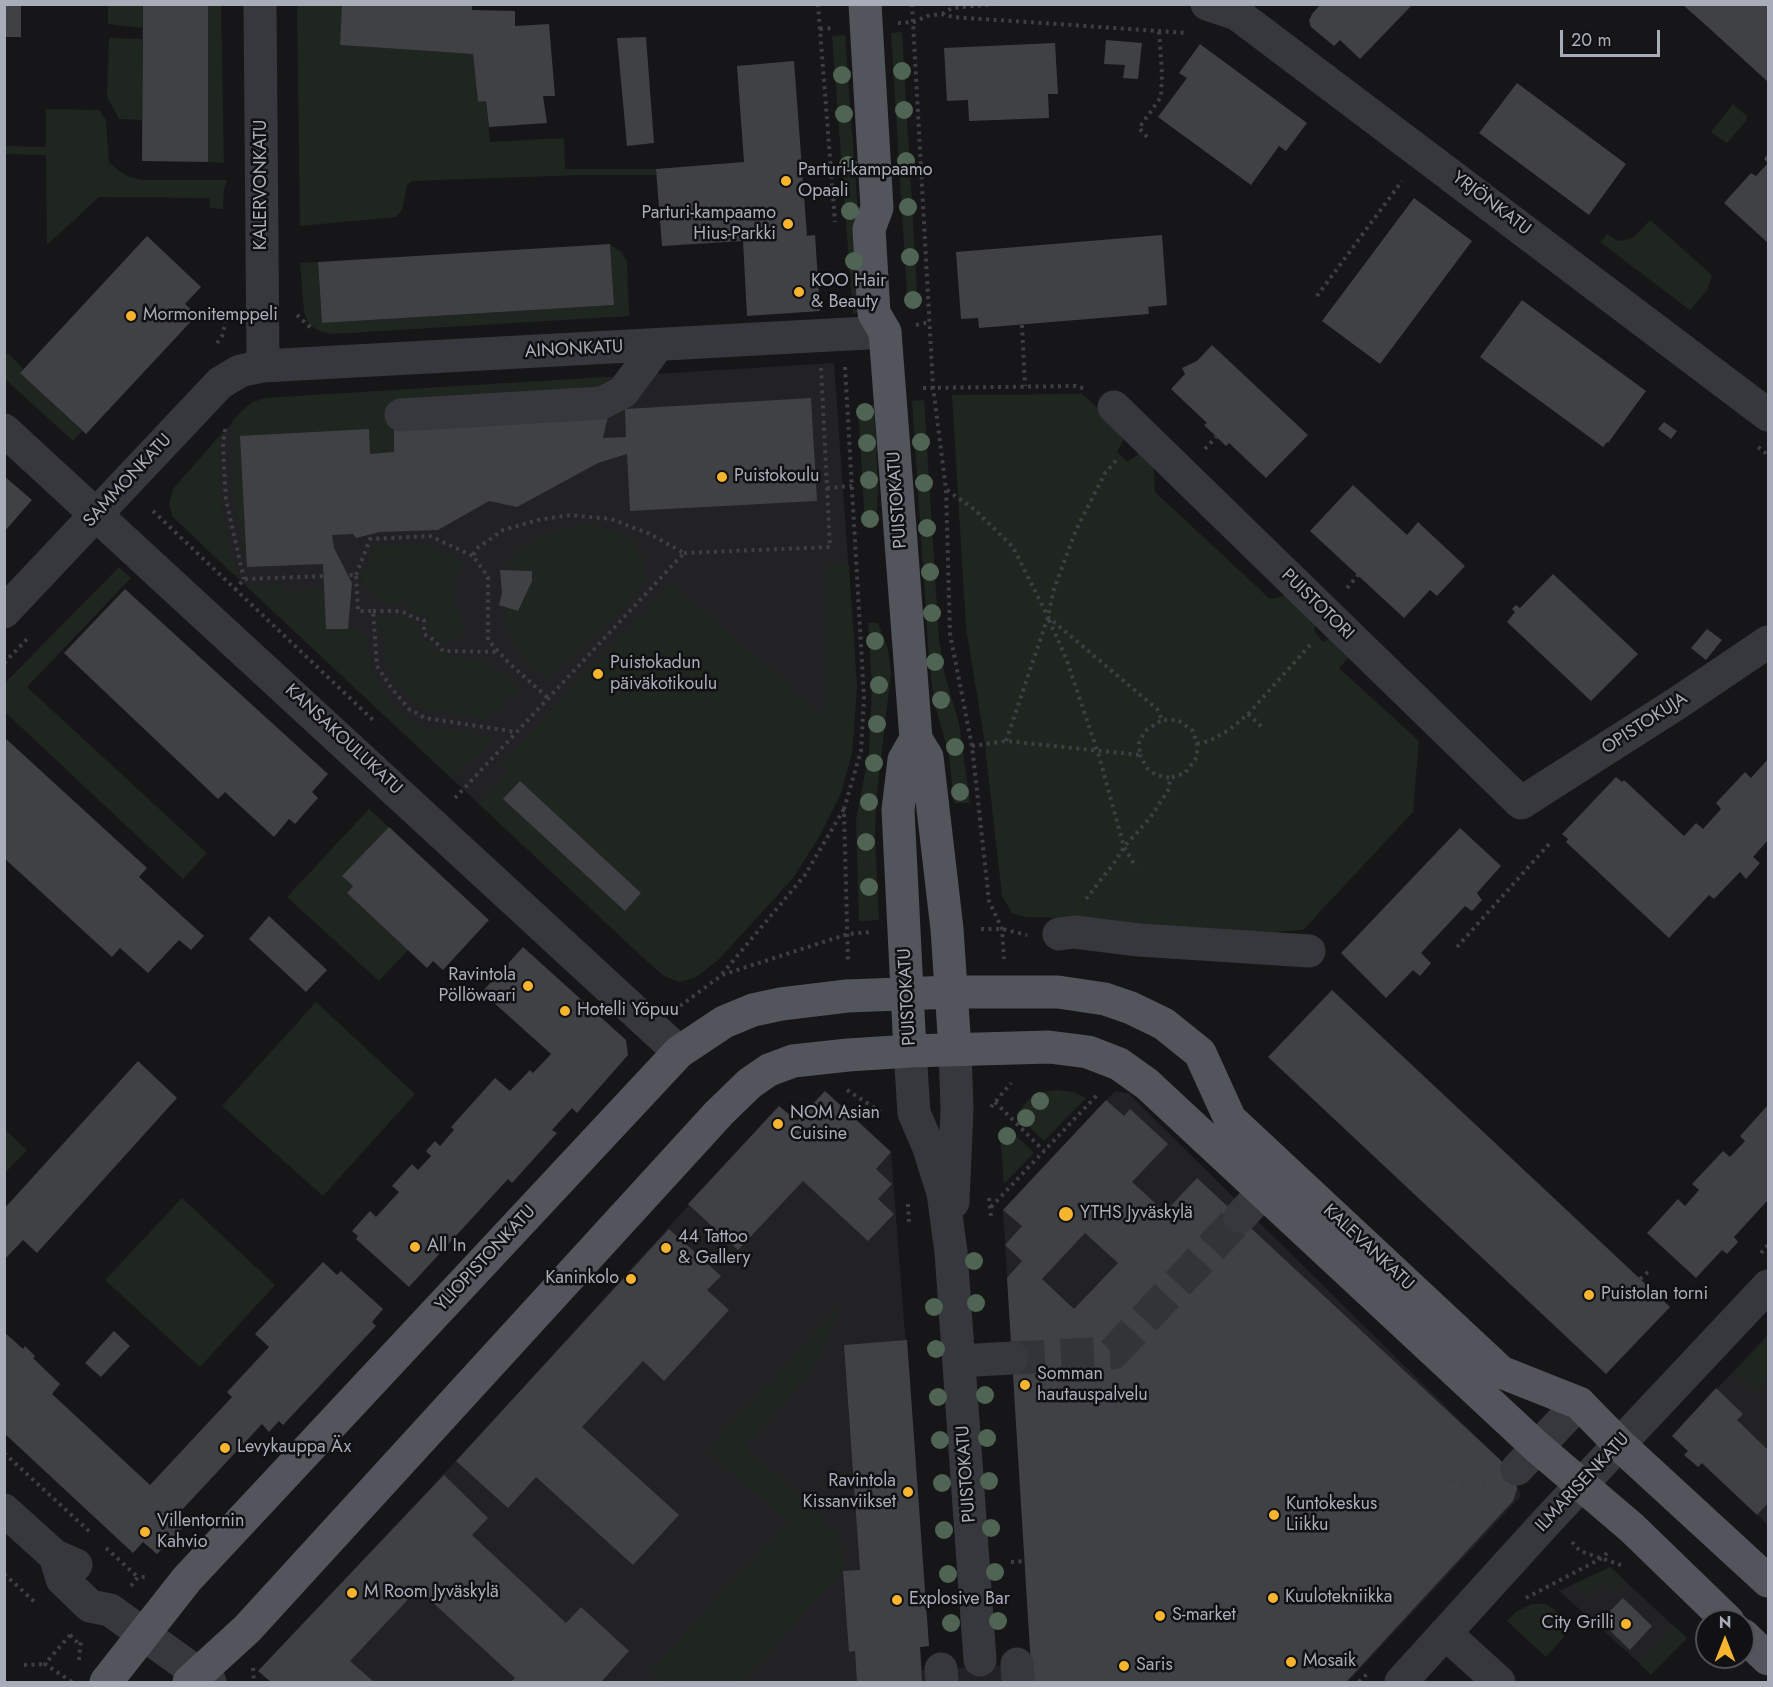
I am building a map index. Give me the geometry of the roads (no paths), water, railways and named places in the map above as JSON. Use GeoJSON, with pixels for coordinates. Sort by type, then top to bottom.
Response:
{"type":"FeatureCollection","features":[{"type":"Feature","properties":{"kind":"main road","name":"PUISTOKATU"},"geometry":{"type":"LineString","coordinates":[[865,4],[877,208],[889,228],[894,312],[885,332],[916,739],[927,758],[947,928],[955,1049]]}},
{"type":"Feature","properties":{"kind":"main road","name":"PUISTOKATU"},"geometry":{"type":"LineString","coordinates":[[910,1051],[898,810],[904,760],[916,739]]}},
{"type":"Feature","properties":{"kind":"main road","name":"YLIOPISTONKATU"},"geometry":{"type":"LineString","coordinates":[[106,1683],[187,1579],[679,1052],[724,1022],[753,1010],[781,1004],[847,996],[952,993]]}},
{"type":"Feature","properties":{"kind":"main road","name":"KALEVANKATU"},"geometry":{"type":"LineString","coordinates":[[952,993],[1082,995],[1105,999],[1131,1008],[1164,1024],[1200,1053],[1230,1119],[1501,1372],[1579,1403],[1768,1581]]}},
{"type":"Feature","properties":{"kind":"main road","name":"KALEVANKATU"},"geometry":{"type":"LineString","coordinates":[[910,1051],[1049,1047],[1088,1052],[1119,1064],[1147,1084],[1263,1192],[1515,1467],[1581,1485],[1632,1528],[1716,1609]]}},
{"type":"Feature","properties":{"kind":"main road"},"geometry":{"type":"LineString","coordinates":[[200,1680],[719,1113],[750,1083],[769,1070],[793,1062],[848,1055],[910,1051]]}},
{"type":"Feature","properties":{"kind":"main road"},"geometry":{"type":"LineString","coordinates":[[1755,1647],[1768,1659]]}},
{"type":"Feature","properties":{"kind":"street","name":"KALERVONKATU"},"geometry":{"type":"LineString","coordinates":[[260,4],[263,366]]}},
{"type":"Feature","properties":{"kind":"street","name":"YRJÖNKATU"},"geometry":{"type":"LineString","coordinates":[[1221,14],[1768,415]]}},
{"type":"Feature","properties":{"kind":"street","name":"AINONKATU"},"geometry":{"type":"LineString","coordinates":[[263,366],[885,332]]}},
{"type":"Feature","properties":{"kind":"street"},"geometry":{"type":"LineString","coordinates":[[401,415],[602,403],[623,392],[658,345]]}},
{"type":"Feature","properties":{"kind":"street","name":"SAMMONKATU"},"geometry":{"type":"LineString","coordinates":[[4,612],[220,383],[240,370],[263,366]]}},
{"type":"Feature","properties":{"kind":"street","name":"PUISTOTORI"},"geometry":{"type":"LineString","coordinates":[[1114,407],[1521,804]]}},
{"type":"Feature","properties":{"kind":"street","name":"KANSAKOULUKATU"},"geometry":{"type":"LineString","coordinates":[[4,430],[679,1052]]}},
{"type":"Feature","properties":{"kind":"street","name":"OPISTOKUJA"},"geometry":{"type":"LineString","coordinates":[[1521,804],[1768,642]]}},
{"type":"Feature","properties":{"kind":"street"},"geometry":{"type":"LineString","coordinates":[[1059,934],[1074,933],[1139,940],[1309,951]]}},
{"type":"Feature","properties":{"kind":"street","name":"PUISTOKATU"},"geometry":{"type":"LineString","coordinates":[[951,1252],[957,1110],[955,1049]]}},
{"type":"Feature","properties":{"kind":"street","name":"PUISTOKATU"},"geometry":{"type":"LineString","coordinates":[[910,1051],[914,1113],[929,1148],[943,1193],[951,1252],[980,1660]]}},
{"type":"Feature","properties":{"kind":"street"},"geometry":{"type":"LineString","coordinates":[[1240,1217],[1263,1192]]}},
{"type":"Feature","properties":{"kind":"street","name":"ILMARISENKATU"},"geometry":{"type":"LineString","coordinates":[[1401,1683],[1549,1519],[1768,1286]]}},
{"type":"Feature","properties":{"kind":"street"},"geometry":{"type":"LineString","coordinates":[[959,1361],[1012,1358]]}},
{"type":"Feature","properties":{"kind":"street"},"geometry":{"type":"LineString","coordinates":[[1515,1467],[1579,1403]]}},
{"type":"Feature","properties":{"kind":"street"},"geometry":{"type":"LineString","coordinates":[[4,1510],[55,1556],[62,1579],[90,1606],[110,1610],[145,1634],[200,1680]]}},
{"type":"Feature","properties":{"kind":"street"},"geometry":{"type":"LineString","coordinates":[[1445,1633],[1499,1683]]}},
{"type":"Feature","properties":{"kind":"tunnel"},"geometry":{"type":"LineString","coordinates":[[1012,1358],[1113,1353],[1240,1217]]}},
{"type":"Feature","properties":{"kind":"place","name":"Parturi-kampaamo Opaali"},"geometry":{"type":"Point","coordinates":[786,181]}},
{"type":"Feature","properties":{"kind":"place","name":"Parturi-kampaamo Hius-Parkki"},"geometry":{"type":"Point","coordinates":[788,224]}},
{"type":"Feature","properties":{"kind":"place","name":"KOO Hair & Beauty"},"geometry":{"type":"Point","coordinates":[799,292]}},
{"type":"Feature","properties":{"kind":"place","name":"Mormonitemppeli"},"geometry":{"type":"Point","coordinates":[131,316]}},
{"type":"Feature","properties":{"kind":"place","name":"Puistokoulu"},"geometry":{"type":"Point","coordinates":[722,477]}},
{"type":"Feature","properties":{"kind":"place","name":"Puistokadun päiväkotikoulu"},"geometry":{"type":"Point","coordinates":[598,674]}},
{"type":"Feature","properties":{"kind":"place","name":"Ravintola Pöllöwaari"},"geometry":{"type":"Point","coordinates":[528,986]}},
{"type":"Feature","properties":{"kind":"place","name":"Hotelli Yöpuu"},"geometry":{"type":"Point","coordinates":[565,1011]}},
{"type":"Feature","properties":{"kind":"place","name":"NOM Asian Cuisine"},"geometry":{"type":"Point","coordinates":[778,1124]}},
{"type":"Feature","properties":{"kind":"place","name":"YTHS Jyväskylä"},"geometry":{"type":"Point","coordinates":[1066,1214]}},
{"type":"Feature","properties":{"kind":"place","name":"All In"},"geometry":{"type":"Point","coordinates":[415,1247]}},
{"type":"Feature","properties":{"kind":"place","name":"44 Tattoo & Gallery"},"geometry":{"type":"Point","coordinates":[666,1248]}},
{"type":"Feature","properties":{"kind":"place","name":"Kaninkolo"},"geometry":{"type":"Point","coordinates":[631,1279]}},
{"type":"Feature","properties":{"kind":"place","name":"Puistolan torni"},"geometry":{"type":"Point","coordinates":[1589,1295]}},
{"type":"Feature","properties":{"kind":"place","name":"Somman hautauspalvelu"},"geometry":{"type":"Point","coordinates":[1025,1385]}},
{"type":"Feature","properties":{"kind":"place","name":"Levykauppa Äx"},"geometry":{"type":"Point","coordinates":[225,1448]}},
{"type":"Feature","properties":{"kind":"place","name":"Ravintola Kissanviikset"},"geometry":{"type":"Point","coordinates":[908,1492]}},
{"type":"Feature","properties":{"kind":"place","name":"Kuntokeskus Liikku"},"geometry":{"type":"Point","coordinates":[1274,1515]}},
{"type":"Feature","properties":{"kind":"place","name":"Villentornin Kahvio"},"geometry":{"type":"Point","coordinates":[145,1532]}},
{"type":"Feature","properties":{"kind":"place","name":"M Room Jyväskylä"},"geometry":{"type":"Point","coordinates":[352,1593]}},
{"type":"Feature","properties":{"kind":"place","name":"Kuulotekniikka"},"geometry":{"type":"Point","coordinates":[1273,1598]}},
{"type":"Feature","properties":{"kind":"place","name":"Explosive Bar"},"geometry":{"type":"Point","coordinates":[897,1600]}},
{"type":"Feature","properties":{"kind":"place","name":"S-market"},"geometry":{"type":"Point","coordinates":[1160,1616]}},
{"type":"Feature","properties":{"kind":"place","name":"City Grilli"},"geometry":{"type":"Point","coordinates":[1626,1624]}},
{"type":"Feature","properties":{"kind":"place","name":"Mosaik"},"geometry":{"type":"Point","coordinates":[1291,1662]}},
{"type":"Feature","properties":{"kind":"place","name":"Saris"},"geometry":{"type":"Point","coordinates":[1124,1666]}}]}
